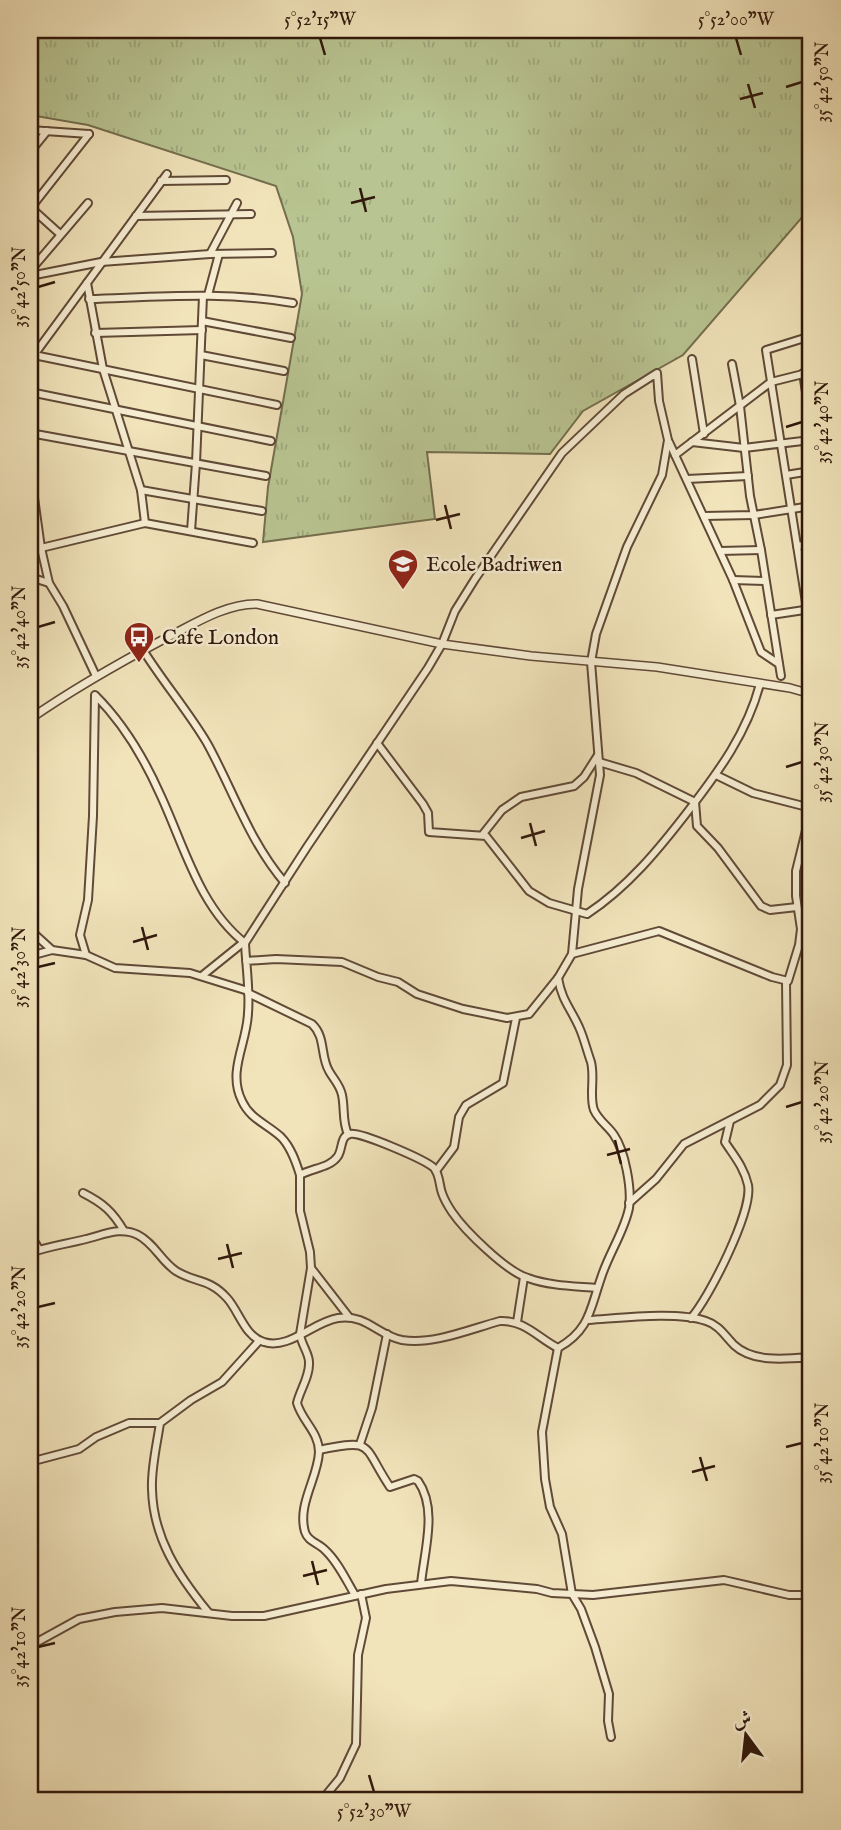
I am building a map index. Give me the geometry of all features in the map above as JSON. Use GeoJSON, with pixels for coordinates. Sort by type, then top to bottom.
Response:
{"type":"FeatureCollection","features":[{"type":"Feature","properties":{"kind":"street"},"geometry":{"type":"LineString","coordinates":[[30,130],[89,134],[30,208],[60,234]]}},
{"type":"Feature","properties":{"kind":"street"},"geometry":{"type":"LineString","coordinates":[[30,152],[47,131]]}},
{"type":"Feature","properties":{"kind":"street"},"geometry":{"type":"LineString","coordinates":[[167,174],[32,356],[277,405]]}},
{"type":"Feature","properties":{"kind":"street"},"geometry":{"type":"LineString","coordinates":[[161,181],[226,180]]}},
{"type":"Feature","properties":{"kind":"street"},"geometry":{"type":"LineString","coordinates":[[30,274],[88,203]]}},
{"type":"Feature","properties":{"kind":"street"},"geometry":{"type":"LineString","coordinates":[[209,254],[237,203]]}},
{"type":"Feature","properties":{"kind":"street"},"geometry":{"type":"LineString","coordinates":[[136,216],[251,214]]}},
{"type":"Feature","properties":{"kind":"street"},"geometry":{"type":"LineString","coordinates":[[30,274],[101,262],[209,254],[272,253]]}},
{"type":"Feature","properties":{"kind":"street"},"geometry":{"type":"LineString","coordinates":[[191,531],[202,321],[205,295],[219,254]]}},
{"type":"Feature","properties":{"kind":"street"},"geometry":{"type":"LineString","coordinates":[[87,283],[103,369],[141,490],[145,523]]}},
{"type":"Feature","properties":{"kind":"street"},"geometry":{"type":"LineString","coordinates":[[89,299],[205,295],[256,297],[293,303]]}},
{"type":"Feature","properties":{"kind":"street"},"geometry":{"type":"LineString","coordinates":[[202,321],[291,338]]}},
{"type":"Feature","properties":{"kind":"street"},"geometry":{"type":"LineString","coordinates":[[95,333],[202,330]]}},
{"type":"Feature","properties":{"kind":"street"},"geometry":{"type":"LineString","coordinates":[[811,336],[766,350],[811,634]]}},
{"type":"Feature","properties":{"kind":"street"},"geometry":{"type":"LineString","coordinates":[[201,355],[284,371]]}},
{"type":"Feature","properties":{"kind":"street"},"geometry":{"type":"LineString","coordinates":[[692,359],[704,434]]}},
{"type":"Feature","properties":{"kind":"street"},"geometry":{"type":"LineString","coordinates":[[732,364],[781,676]]}},
{"type":"Feature","properties":{"kind":"street"},"geometry":{"type":"LineString","coordinates":[[675,455],[771,382],[811,372]]}},
{"type":"Feature","properties":{"kind":"street"},"geometry":{"type":"LineString","coordinates":[[203,975],[244,943],[428,668],[455,611],[562,453],[624,394],[657,373],[659,401],[668,440],[733,580],[761,652],[779,664]]}},
{"type":"Feature","properties":{"kind":"street"},"geometry":{"type":"LineString","coordinates":[[803,373],[811,425]]}},
{"type":"Feature","properties":{"kind":"street"},"geometry":{"type":"LineString","coordinates":[[30,392],[271,441]]}},
{"type":"Feature","properties":{"kind":"street"},"geometry":{"type":"LineString","coordinates":[[30,433],[266,475]]}},
{"type":"Feature","properties":{"kind":"street"},"geometry":{"type":"LineString","coordinates":[[246,961],[276,959],[342,962],[398,982],[417,995],[486,1015],[516,1018],[535,1009],[572,954],[586,842],[598,792],[599,758],[591,662],[596,634],[627,547],[662,475],[668,440]]}},
{"type":"Feature","properties":{"kind":"street"},"geometry":{"type":"LineString","coordinates":[[692,442],[744,448],[811,440]]}},
{"type":"Feature","properties":{"kind":"street"},"geometry":{"type":"LineString","coordinates":[[30,469],[41,548],[49,583],[63,606],[96,676]]}},
{"type":"Feature","properties":{"kind":"street"},"geometry":{"type":"LineString","coordinates":[[786,475],[811,471]]}},
{"type":"Feature","properties":{"kind":"street"},"geometry":{"type":"LineString","coordinates":[[687,479],[748,476]]}},
{"type":"Feature","properties":{"kind":"street"},"geometry":{"type":"LineString","coordinates":[[141,490],[262,510]]}},
{"type":"Feature","properties":{"kind":"street"},"geometry":{"type":"LineString","coordinates":[[704,516],[754,515],[811,506]]}},
{"type":"Feature","properties":{"kind":"street"},"geometry":{"type":"LineString","coordinates":[[41,548],[145,523],[253,543]]}},
{"type":"Feature","properties":{"kind":"street"},"geometry":{"type":"LineString","coordinates":[[797,546],[811,544]]}},
{"type":"Feature","properties":{"kind":"street"},"geometry":{"type":"LineString","coordinates":[[720,551],[761,550]]}},
{"type":"Feature","properties":{"kind":"street"},"geometry":{"type":"LineString","coordinates":[[30,577],[49,583]]}},
{"type":"Feature","properties":{"kind":"street"},"geometry":{"type":"LineString","coordinates":[[733,580],[765,581]]}},
{"type":"Feature","properties":{"kind":"street"},"geometry":{"type":"LineString","coordinates":[[30,719],[85,682],[143,650],[206,617],[246,604],[257,604],[442,643],[591,662],[657,667],[811,694]]}},
{"type":"Feature","properties":{"kind":"street"},"geometry":{"type":"LineString","coordinates":[[771,615],[809,610]]}},
{"type":"Feature","properties":{"kind":"street"},"geometry":{"type":"LineString","coordinates":[[143,650],[204,739],[246,825],[271,867],[285,883]]}},
{"type":"Feature","properties":{"kind":"street"},"geometry":{"type":"LineString","coordinates":[[85,682],[118,721],[142,760],[160,792],[208,900],[222,921],[244,943],[248,992],[247,1028],[237,1062],[238,1093],[248,1112],[282,1139],[296,1162],[300,1175],[300,1210],[311,1268],[300,1334],[309,1361],[307,1376],[297,1399],[298,1406],[316,1436],[318,1450],[317,1466],[306,1502],[305,1531],[308,1538],[323,1547],[333,1558],[358,1594],[366,1618],[358,1655],[356,1744],[340,1778],[322,1800]]}},
{"type":"Feature","properties":{"kind":"street"},"geometry":{"type":"LineString","coordinates":[[377,743],[423,804],[428,813],[429,832],[483,834],[489,838],[529,891],[549,904],[587,914],[648,862],[716,775],[738,743],[760,684]]}},
{"type":"Feature","properties":{"kind":"street"},"geometry":{"type":"LineString","coordinates":[[86,955],[80,935],[88,900],[93,816],[94,695]]}},
{"type":"Feature","properties":{"kind":"street"},"geometry":{"type":"LineString","coordinates":[[811,730],[808,747],[811,767]]}},
{"type":"Feature","properties":{"kind":"street"},"geometry":{"type":"LineString","coordinates":[[599,758],[695,802]]}},
{"type":"Feature","properties":{"kind":"street"},"geometry":{"type":"LineString","coordinates":[[483,834],[502,810],[521,797],[574,786],[599,758]]}},
{"type":"Feature","properties":{"kind":"street"},"geometry":{"type":"LineString","coordinates":[[629,1203],[656,1180],[684,1144],[760,1105],[780,1085],[785,1075],[788,1055],[786,981],[789,979],[799,945],[801,921],[797,907],[796,871],[811,809],[744,790],[716,775]]}},
{"type":"Feature","properties":{"kind":"street"},"geometry":{"type":"LineString","coordinates":[[695,802],[697,826],[718,848],[761,906],[770,910],[797,907]]}},
{"type":"Feature","properties":{"kind":"street"},"geometry":{"type":"LineString","coordinates":[[30,930],[52,950]]}},
{"type":"Feature","properties":{"kind":"street"},"geometry":{"type":"LineString","coordinates":[[572,954],[659,930],[786,981]]}},
{"type":"Feature","properties":{"kind":"street"},"geometry":{"type":"LineString","coordinates":[[30,956],[52,950],[86,955],[122,970],[178,971],[203,975],[248,992],[312,1024],[322,1039],[326,1065],[338,1082],[343,1096],[344,1121],[348,1134]]}},
{"type":"Feature","properties":{"kind":"street"},"geometry":{"type":"LineString","coordinates":[[558,978],[562,998],[578,1023],[591,1064],[595,1113],[621,1148],[626,1166],[629,1203],[597,1288],[589,1320],[574,1338],[558,1348],[542,1432],[547,1495],[562,1534],[572,1594],[581,1609],[607,1686],[611,1737]]}},
{"type":"Feature","properties":{"kind":"street"},"geometry":{"type":"LineString","coordinates":[[436,1171],[454,1147],[459,1117],[466,1105],[503,1083],[516,1018]]}},
{"type":"Feature","properties":{"kind":"street"},"geometry":{"type":"LineString","coordinates":[[691,1318],[704,1301],[745,1211],[748,1184],[738,1160],[725,1142],[730,1121]]}},
{"type":"Feature","properties":{"kind":"street"},"geometry":{"type":"LineString","coordinates":[[348,1134],[363,1136],[392,1149],[412,1154],[436,1171],[442,1194],[458,1221],[486,1251],[524,1278],[597,1288]]}},
{"type":"Feature","properties":{"kind":"street"},"geometry":{"type":"LineString","coordinates":[[300,1175],[332,1162],[338,1156],[344,1137],[348,1134]]}},
{"type":"Feature","properties":{"kind":"street"},"geometry":{"type":"LineString","coordinates":[[83,1193],[103,1203],[114,1213],[124,1231]]}},
{"type":"Feature","properties":{"kind":"street"},"geometry":{"type":"LineString","coordinates":[[30,1253],[124,1231],[142,1237],[178,1272],[205,1281],[220,1291],[259,1341],[278,1344],[319,1323],[349,1317],[370,1323],[403,1340],[453,1335],[500,1321],[517,1322],[558,1348]]}},
{"type":"Feature","properties":{"kind":"street"},"geometry":{"type":"LineString","coordinates":[[30,1235],[39,1250]]}},
{"type":"Feature","properties":{"kind":"street"},"geometry":{"type":"LineString","coordinates":[[311,1268],[349,1317]]}},
{"type":"Feature","properties":{"kind":"street"},"geometry":{"type":"LineString","coordinates":[[517,1322],[524,1278]]}},
{"type":"Feature","properties":{"kind":"street"},"geometry":{"type":"LineString","coordinates":[[589,1320],[691,1318],[717,1326],[735,1346],[751,1356],[775,1359],[811,1357]]}},
{"type":"Feature","properties":{"kind":"street"},"geometry":{"type":"LineString","coordinates":[[360,1444],[372,1408],[387,1334]]}},
{"type":"Feature","properties":{"kind":"street"},"geometry":{"type":"LineString","coordinates":[[30,1462],[79,1449],[96,1437],[129,1423],[160,1423],[222,1382],[259,1341]]}},
{"type":"Feature","properties":{"kind":"street"},"geometry":{"type":"LineString","coordinates":[[160,1423],[151,1487],[164,1550],[208,1612]]}},
{"type":"Feature","properties":{"kind":"street"},"geometry":{"type":"LineString","coordinates":[[318,1450],[360,1444],[369,1449],[390,1487],[414,1479],[422,1486],[426,1496],[428,1527],[421,1584]]}},
{"type":"Feature","properties":{"kind":"street"},"geometry":{"type":"LineString","coordinates":[[30,1646],[66,1624],[94,1615],[162,1608],[232,1616],[264,1616],[358,1594],[451,1581],[572,1594],[614,1593],[724,1580],[789,1595],[811,1595]]}},
{"type":"Feature","properties":{"kind":"green space"},"geometry":{"type":"Polygon","coordinates":[[[30,30],[800,30],[811,61],[811,207],[683,355],[583,411],[550,454],[427,452],[435,519],[263,542],[268,487],[302,294],[293,237],[276,186],[88,125],[30,115],[30,30]]]}},
{"type":"Feature","properties":{"kind":"place","name":"Ecole Badriwen"},"geometry":{"type":"Point","coordinates":[403,591]}},
{"type":"Feature","properties":{"kind":"place","name":"Cafe London"},"geometry":{"type":"Point","coordinates":[139,664]}}]}
